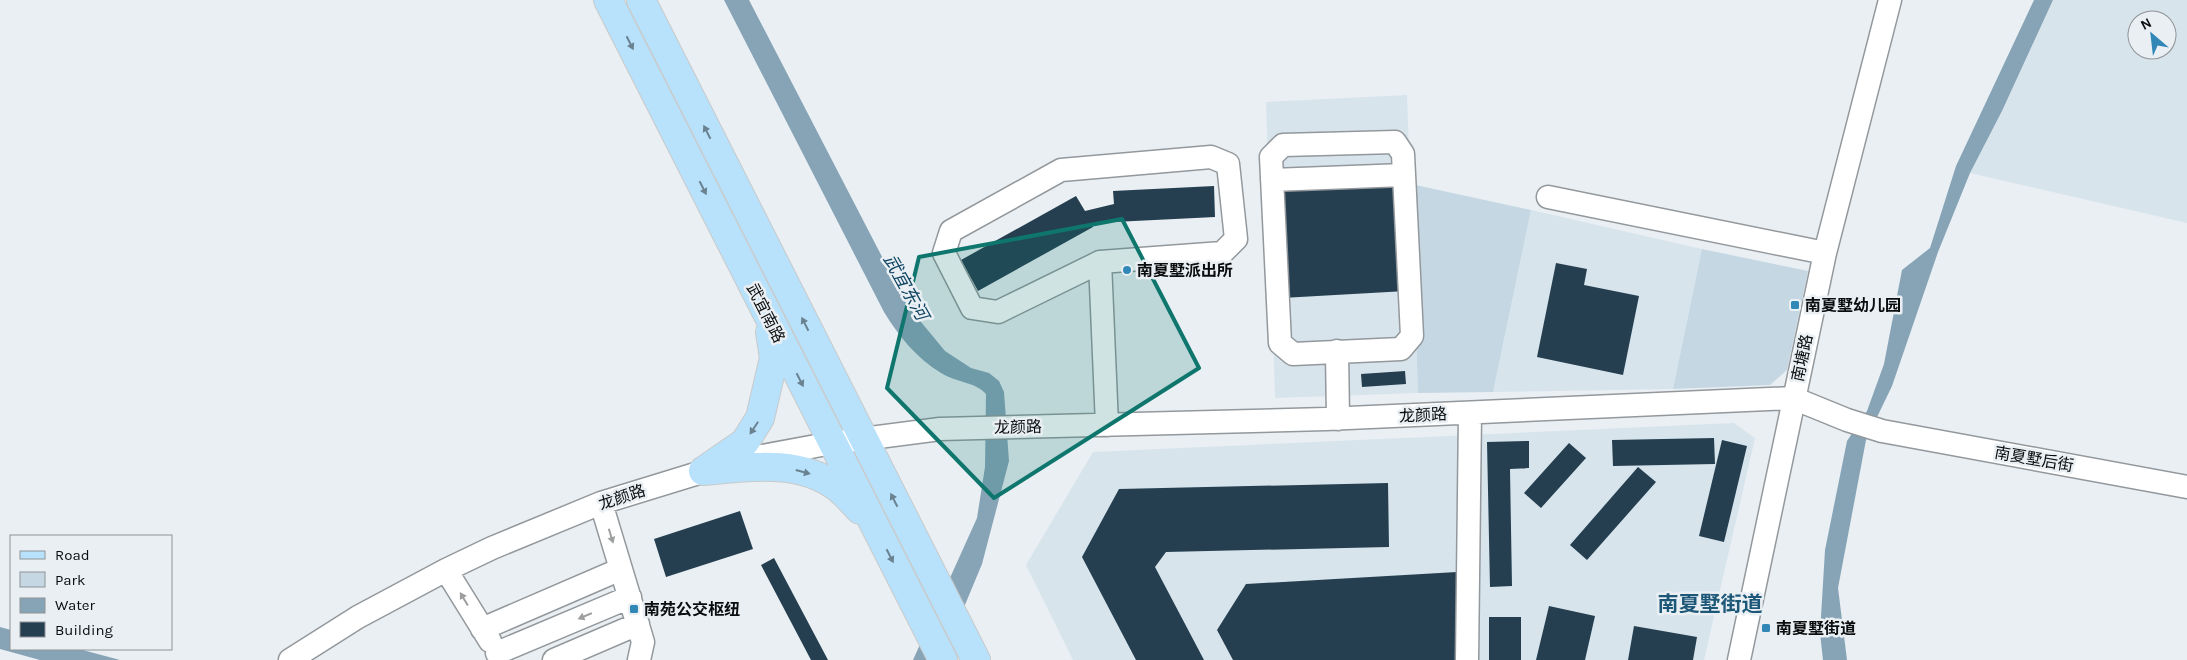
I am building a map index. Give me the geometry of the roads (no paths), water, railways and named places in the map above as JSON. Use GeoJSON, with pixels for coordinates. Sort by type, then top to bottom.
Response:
{"type":"FeatureCollection","features":[{"type":"Feature","properties":{"kind":"main road","name":"武宜南路"},"geometry":{"type":"LineString","coordinates":[[608,0],[943,660]]}},
{"type":"Feature","properties":{"kind":"main road","name":"武宜南路"},"geometry":{"type":"LineString","coordinates":[[641,0],[976,660]]}},
{"type":"Feature","properties":{"kind":"main road"},"geometry":{"type":"LineString","coordinates":[[703,471],[745,442],[760,418],[774,358],[766,313]]}},
{"type":"Feature","properties":{"kind":"main road"},"geometry":{"type":"LineString","coordinates":[[703,471],[763,465],[806,471],[837,487],[873,523]]}},
{"type":"Feature","properties":{"kind":"street","name":"南塘路"},"geometry":{"type":"LineString","coordinates":[[1739,660],[1825,253],[1890,0]]}},
{"type":"Feature","properties":{"kind":"street"},"geometry":{"type":"LineString","coordinates":[[1395,142],[1403,154],[1404,175],[1412,336],[1401,349],[1293,354],[1280,343],[1271,157],[1283,145],[1395,142]]}},
{"type":"Feature","properties":{"kind":"street"},"geometry":{"type":"LineString","coordinates":[[1211,157],[1228,164],[1236,240],[1222,254],[1100,262],[998,312],[972,308],[944,253],[952,231],[1061,170],[1211,157]]}},
{"type":"Feature","properties":{"kind":"street"},"geometry":{"type":"LineString","coordinates":[[1272,180],[1404,175]]}},
{"type":"Feature","properties":{"kind":"street"},"geometry":{"type":"LineString","coordinates":[[1548,197],[1825,253]]}},
{"type":"Feature","properties":{"kind":"street"},"geometry":{"type":"LineString","coordinates":[[1100,262],[1107,425]]}},
{"type":"Feature","properties":{"kind":"street"},"geometry":{"type":"LineString","coordinates":[[1337,351],[1338,419]]}},
{"type":"Feature","properties":{"kind":"street","name":"龙颜路"},"geometry":{"type":"LineString","coordinates":[[290,660],[358,617],[446,570],[492,548],[600,503],[741,460],[832,443],[940,429],[1338,419],[1793,398]]}},
{"type":"Feature","properties":{"kind":"street","name":"南夏墅后街"},"geometry":{"type":"LineString","coordinates":[[1793,398],[1847,420],[1882,431],[2187,487]]}},
{"type":"Feature","properties":{"kind":"street"},"geometry":{"type":"LineString","coordinates":[[1467,660],[1470,413]]}},
{"type":"Feature","properties":{"kind":"street"},"geometry":{"type":"LineString","coordinates":[[600,503],[644,642],[639,660]]}},
{"type":"Feature","properties":{"kind":"street"},"geometry":{"type":"LineString","coordinates":[[482,629],[621,569]]}},
{"type":"Feature","properties":{"kind":"street"},"geometry":{"type":"LineString","coordinates":[[446,570],[499,656],[630,597]]}},
{"type":"Feature","properties":{"kind":"street"},"geometry":{"type":"LineString","coordinates":[[554,660],[638,624]]}},
{"type":"Feature","properties":{"kind":"water"},"geometry":{"type":"Polygon","coordinates":[[[724,0],[749,0],[907,305],[945,351],[971,368],[989,373],[999,381],[1004,392],[1009,461],[982,564],[942,660],[913,660],[977,518],[985,467],[986,394],[971,384],[947,376],[924,361],[889,321],[724,0]]]}},
{"type":"Feature","properties":{"kind":"water"},"geometry":{"type":"Polygon","coordinates":[[[2034,0],[2053,0],[2002,111],[1970,173],[1938,252],[1892,386],[1866,440],[1838,588],[1847,660],[1823,660],[1820,633],[1825,550],[1847,441],[1867,411],[1884,364],[1902,270],[1930,248],[1956,166],[2034,0]]]}},
{"type":"Feature","properties":{"kind":"water"},"geometry":{"type":"Polygon","coordinates":[[[0,627],[10,630],[10,650],[83,650],[120,660],[40,660],[0,649],[0,627]]]}},
{"type":"Feature","properties":{"kind":"place","name":"南夏墅派出所"},"geometry":{"type":"Point","coordinates":[1127,270]}},
{"type":"Feature","properties":{"kind":"place","name":"南夏墅幼儿园"},"geometry":{"type":"Point","coordinates":[1795,305]}},
{"type":"Feature","properties":{"kind":"place","name":"南苑公交枢纽"},"geometry":{"type":"Point","coordinates":[634,609]}},
{"type":"Feature","properties":{"kind":"place","name":"南夏墅街道"},"geometry":{"type":"Point","coordinates":[1766,628]}},
{"type":"Feature","properties":{"kind":"district","name":"南夏墅街道"},"geometry":{"type":"Point","coordinates":[1710,604]}},
{"type":"Feature","properties":{"kind":"water label","name":"武宜东河"},"geometry":{"type":"Point","coordinates":[906,287]}}]}
